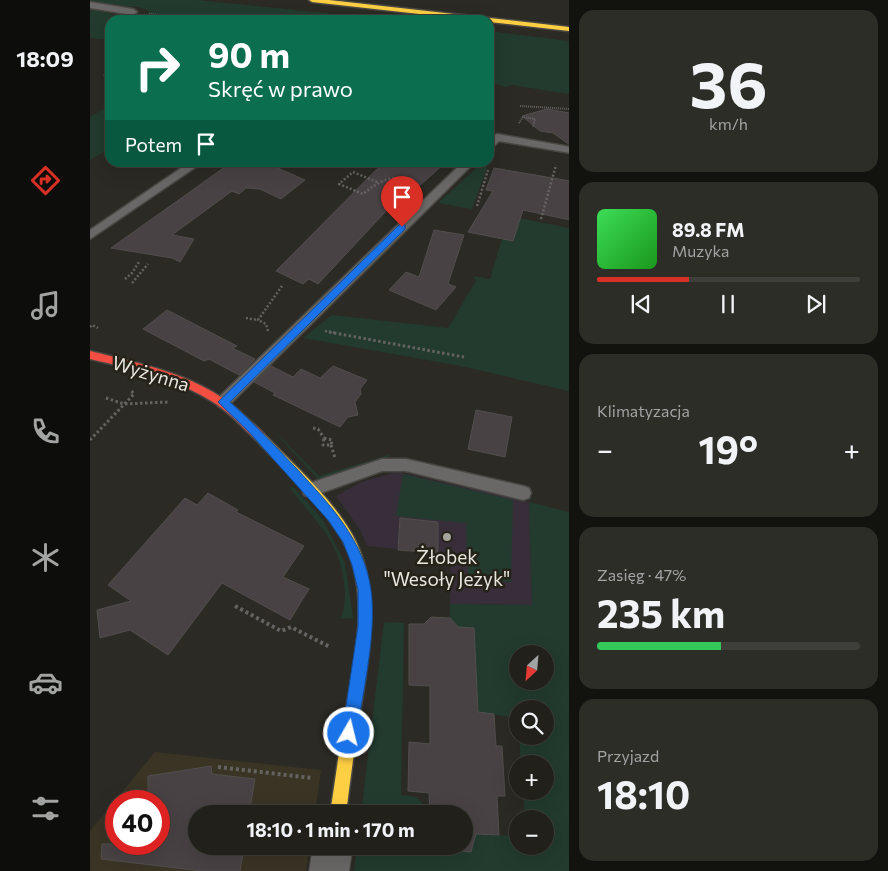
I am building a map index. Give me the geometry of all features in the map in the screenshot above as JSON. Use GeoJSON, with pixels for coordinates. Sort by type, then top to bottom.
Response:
{"type":"FeatureCollection","features":[{"type":"Feature","properties":{"kind":"main road"},"geometry":{"type":"LineString","coordinates":[[312,0],[445,15]]}},
{"type":"Feature","properties":{"kind":"main road"},"geometry":{"type":"LineString","coordinates":[[494,21],[569,29]]}},
{"type":"Feature","properties":{"kind":"main road","name":"Wyżynna"},"geometry":{"type":"LineString","coordinates":[[90,355],[164,373],[193,384],[223,402],[252,428],[310,490],[348,539],[358,565],[364,590],[365,626],[339,805]]}},
{"type":"Feature","properties":{"kind":"street"},"geometry":{"type":"LineString","coordinates":[[330,871],[332,855]]}},
{"type":"Feature","properties":{"kind":"lane"},"geometry":{"type":"LineString","coordinates":[[90,6],[133,12]]}},
{"type":"Feature","properties":{"kind":"lane"},"geometry":{"type":"LineString","coordinates":[[494,140],[497,137],[569,150]]}},
{"type":"Feature","properties":{"kind":"lane"},"geometry":{"type":"LineString","coordinates":[[90,235],[191,167]]}},
{"type":"Feature","properties":{"kind":"lane"},"geometry":{"type":"LineString","coordinates":[[223,402],[465,167]]}},
{"type":"Feature","properties":{"kind":"lane"},"geometry":{"type":"LineString","coordinates":[[310,490],[382,465],[406,465],[523,493]]}},
{"type":"Feature","properties":{"kind":"path"},"geometry":{"type":"LineString","coordinates":[[133,12],[153,15]]}},
{"type":"Feature","properties":{"kind":"path"},"geometry":{"type":"LineString","coordinates":[[520,106],[569,109]]}},
{"type":"Feature","properties":{"kind":"path"},"geometry":{"type":"LineString","coordinates":[[540,219],[557,162]]}},
{"type":"Feature","properties":{"kind":"path"},"geometry":{"type":"LineString","coordinates":[[477,206],[490,167]]}},
{"type":"Feature","properties":{"kind":"path"},"geometry":{"type":"LineString","coordinates":[[377,182],[353,172],[339,184],[363,194],[377,182],[387,177],[401,177],[416,183],[421,193],[433,198]]}},
{"type":"Feature","properties":{"kind":"path"},"geometry":{"type":"LineString","coordinates":[[125,279],[132,273],[139,262]]}},
{"type":"Feature","properties":{"kind":"path"},"geometry":{"type":"LineString","coordinates":[[132,283],[148,264]]}},
{"type":"Feature","properties":{"kind":"path"},"geometry":{"type":"LineString","coordinates":[[258,320],[282,286]]}},
{"type":"Feature","properties":{"kind":"path"},"geometry":{"type":"LineString","coordinates":[[246,318],[258,320],[266,324],[268,331],[262,337]]}},
{"type":"Feature","properties":{"kind":"path"},"geometry":{"type":"LineString","coordinates":[[90,327],[92,325],[98,328]]}},
{"type":"Feature","properties":{"kind":"path"},"geometry":{"type":"LineString","coordinates":[[300,326],[464,357]]}},
{"type":"Feature","properties":{"kind":"path"},"geometry":{"type":"LineString","coordinates":[[90,440],[134,394],[130,389]]}},
{"type":"Feature","properties":{"kind":"path"},"geometry":{"type":"LineString","coordinates":[[106,398],[123,404],[138,405],[154,401],[171,403]]}},
{"type":"Feature","properties":{"kind":"path"},"geometry":{"type":"LineString","coordinates":[[313,428],[318,429],[324,438],[323,445],[331,445]]}},
{"type":"Feature","properties":{"kind":"path"},"geometry":{"type":"LineString","coordinates":[[324,438],[332,440],[331,445],[335,458],[328,461]]}},
{"type":"Feature","properties":{"kind":"path"},"geometry":{"type":"LineString","coordinates":[[235,606],[281,631],[291,627],[337,650]]}},
{"type":"Feature","properties":{"kind":"path"},"geometry":{"type":"LineString","coordinates":[[218,767],[320,779]]}},
{"type":"Feature","properties":{"kind":"shaded area","name":"Żłobek \"Wesoły Jeżyk\""},"geometry":{"type":"Polygon","coordinates":[[[397,472],[529,502],[532,605],[450,604],[451,554],[367,546],[359,528],[336,496],[361,482],[397,472]]]}},
{"type":"Feature","properties":{"kind":"shaded area"},"geometry":{"type":"Polygon","coordinates":[[[155,752],[321,770],[316,805],[188,805],[188,855],[309,855],[306,871],[90,871],[90,831],[105,813],[105,855],[170,855],[170,790],[124,790],[155,752]]]}},
{"type":"Feature","properties":{"kind":"green space"},"geometry":{"type":"Polygon","coordinates":[[[90,0],[197,0],[343,15],[148,15],[149,11],[139,7],[90,3],[90,0]]]}},
{"type":"Feature","properties":{"kind":"green space"},"geometry":{"type":"Polygon","coordinates":[[[90,8],[112,14],[105,15],[105,40],[90,38],[90,8]]]}},
{"type":"Feature","properties":{"kind":"green space"},"geometry":{"type":"Polygon","coordinates":[[[494,32],[569,41],[569,94],[512,85],[506,87],[494,83],[494,32]]]}},
{"type":"Feature","properties":{"kind":"green space"},"geometry":{"type":"Polygon","coordinates":[[[105,108],[105,151],[90,160],[90,117],[105,108]]]}},
{"type":"Feature","properties":{"kind":"green space"},"geometry":{"type":"Polygon","coordinates":[[[478,167],[487,167],[472,209],[438,203],[478,167]]]}},
{"type":"Feature","properties":{"kind":"green space"},"geometry":{"type":"Polygon","coordinates":[[[509,216],[569,228],[569,391],[461,366],[303,338],[332,315],[448,328],[476,281],[474,276],[490,279],[509,216]]]}},
{"type":"Feature","properties":{"kind":"green space"},"geometry":{"type":"Polygon","coordinates":[[[269,426],[319,476],[391,456],[321,479],[317,478],[269,426]]]}},
{"type":"Feature","properties":{"kind":"green space"},"geometry":{"type":"Polygon","coordinates":[[[403,474],[513,500],[511,582],[468,577],[466,523],[396,516],[403,474]]]}},
{"type":"Feature","properties":{"kind":"green space"},"geometry":{"type":"Polygon","coordinates":[[[289,487],[294,488],[323,520],[345,563],[353,618],[340,619],[345,601],[345,590],[344,579],[334,548],[320,526],[289,487]]]}},
{"type":"Feature","properties":{"kind":"green space"},"geometry":{"type":"Polygon","coordinates":[[[529,502],[569,512],[569,871],[354,871],[356,855],[473,855],[473,843],[476,834],[509,836],[509,855],[554,855],[554,810],[524,810],[524,800],[554,800],[554,755],[520,755],[520,745],[554,745],[554,700],[509,700],[509,717],[478,712],[474,629],[458,627],[450,618],[450,604],[532,605],[529,502]]]}},
{"type":"Feature","properties":{"kind":"green space"},"geometry":{"type":"Polygon","coordinates":[[[384,622],[404,623],[401,795],[417,797],[423,805],[362,805],[384,622]]]}},
{"type":"Feature","properties":{"kind":"building"},"geometry":{"type":"Polygon","coordinates":[[[547,109],[569,113],[569,144],[553,133],[540,131],[522,116],[547,109]]]}},
{"type":"Feature","properties":{"kind":"building"},"geometry":{"type":"Polygon","coordinates":[[[225,167],[275,167],[305,180],[281,199],[260,189],[246,188],[239,194],[232,191],[172,235],[194,239],[180,262],[172,258],[111,248],[225,167]]]}},
{"type":"Feature","properties":{"kind":"building"},"geometry":{"type":"Polygon","coordinates":[[[379,167],[440,167],[392,210],[388,209],[318,284],[309,279],[303,284],[276,271],[379,167]]]}},
{"type":"Feature","properties":{"kind":"building"},"geometry":{"type":"Polygon","coordinates":[[[494,168],[569,181],[569,220],[523,210],[513,241],[468,232],[493,191],[486,190],[494,168]]]}},
{"type":"Feature","properties":{"kind":"building"},"geometry":{"type":"Polygon","coordinates":[[[434,230],[464,235],[448,284],[456,287],[436,310],[389,290],[406,272],[419,277],[434,230]]]}},
{"type":"Feature","properties":{"kind":"building"},"geometry":{"type":"Polygon","coordinates":[[[167,310],[237,346],[232,348],[255,359],[239,375],[209,359],[204,361],[143,329],[167,310]]]}},
{"type":"Feature","properties":{"kind":"building"},"geometry":{"type":"Polygon","coordinates":[[[271,366],[293,377],[301,369],[320,378],[333,366],[367,380],[360,389],[361,394],[355,402],[358,415],[348,417],[340,427],[273,395],[275,393],[254,382],[271,366]]]}},
{"type":"Feature","properties":{"kind":"building"},"geometry":{"type":"Polygon","coordinates":[[[476,410],[512,417],[505,457],[468,449],[476,410]]]}},
{"type":"Feature","properties":{"kind":"building"},"geometry":{"type":"Polygon","coordinates":[[[208,493],[238,510],[236,512],[304,546],[283,577],[309,589],[290,620],[222,583],[168,655],[130,630],[100,638],[97,610],[131,601],[108,585],[185,498],[197,505],[208,493]]]}},
{"type":"Feature","properties":{"kind":"building"},"geometry":{"type":"Polygon","coordinates":[[[400,518],[438,522],[438,553],[398,550],[400,518]]]}},
{"type":"Feature","properties":{"kind":"building"},"geometry":{"type":"Polygon","coordinates":[[[431,617],[450,618],[458,627],[474,628],[478,712],[494,714],[496,746],[502,746],[505,796],[497,796],[499,835],[476,834],[473,845],[473,805],[430,805],[429,793],[408,791],[409,742],[430,744],[430,686],[409,685],[409,624],[424,624],[431,617]]]}},
{"type":"Feature","properties":{"kind":"building"},"geometry":{"type":"Polygon","coordinates":[[[211,766],[212,774],[255,779],[251,805],[188,805],[188,855],[243,855],[240,871],[202,871],[101,859],[102,844],[105,844],[105,855],[170,855],[170,790],[148,790],[148,776],[211,766]]]}},
{"type":"Feature","properties":{"kind":"traffic: slow"},"geometry":{"type":"LineString","coordinates":[[312,0],[445,15]]}},
{"type":"Feature","properties":{"kind":"traffic: slow"},"geometry":{"type":"LineString","coordinates":[[494,20],[569,29]]}},
{"type":"Feature","properties":{"kind":"traffic: slow"},"geometry":{"type":"LineString","coordinates":[[260,437],[306,485],[338,523],[356,557],[362,577],[364,598],[363,642],[339,805]]}},
{"type":"Feature","properties":{"kind":"traffic: jam"},"geometry":{"type":"LineString","coordinates":[[90,355],[140,367],[202,390],[221,402],[260,437]]}},
{"type":"Feature","properties":{"kind":"place","name":"Żłobek \"Wesoły Jeżyk\""},"geometry":{"type":"Point","coordinates":[447,537]}},
{"type":"Feature","properties":{"kind":"route"},"geometry":{"type":"LineString","coordinates":[[349,733],[365,626],[364,590],[358,565],[348,539],[332,516],[252,428],[223,402],[402,227]]}}]}
